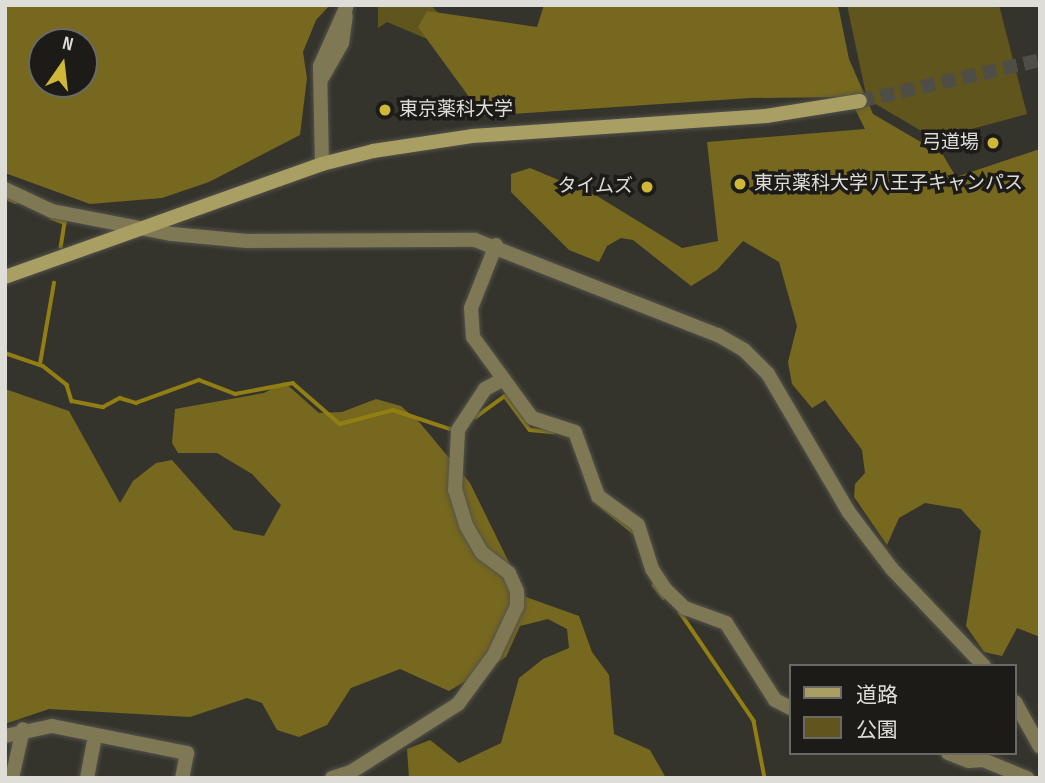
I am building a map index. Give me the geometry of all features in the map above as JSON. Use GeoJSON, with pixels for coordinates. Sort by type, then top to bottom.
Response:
{"type":"FeatureCollection","features":[{"type":"Feature","properties":{"kind":"street"},"geometry":{"type":"LineString","coordinates":[[321,82],[322,163]]}},
{"type":"Feature","properties":{"kind":"street"},"geometry":{"type":"LineString","coordinates":[[5,277],[143,230],[322,163],[459,138],[766,116],[860,101]]}},
{"type":"Feature","properties":{"kind":"street"},"geometry":{"type":"LineString","coordinates":[[5,189],[52,211],[143,230],[247,241],[444,238],[496,245],[744,350],[768,374],[848,511],[892,569],[982,664]]}},
{"type":"Feature","properties":{"kind":"street"},"geometry":{"type":"LineString","coordinates":[[496,245],[471,308],[473,337],[532,418],[575,432],[598,496],[638,525],[652,569],[665,589],[685,608],[726,623],[775,700],[790,708]]}},
{"type":"Feature","properties":{"kind":"street"},"geometry":{"type":"LineString","coordinates":[[332,778],[351,772],[458,704],[494,655],[517,606],[517,591],[509,573],[482,553],[466,525],[455,490],[458,430],[485,389],[502,380]]}},
{"type":"Feature","properties":{"kind":"street"},"geometry":{"type":"LineString","coordinates":[[1017,706],[1040,747]]}},
{"type":"Feature","properties":{"kind":"street"},"geometry":{"type":"LineString","coordinates":[[5,736],[23,729],[52,726],[95,737],[187,753],[183,778]]}},
{"type":"Feature","properties":{"kind":"street"},"geometry":{"type":"LineString","coordinates":[[12,778],[23,729]]}},
{"type":"Feature","properties":{"kind":"street"},"geometry":{"type":"LineString","coordinates":[[87,778],[95,737]]}},
{"type":"Feature","properties":{"kind":"street"},"geometry":{"type":"LineString","coordinates":[[953,755],[969,761],[983,760],[1027,778]]}},
{"type":"Feature","properties":{"kind":"green space"},"geometry":{"type":"Polygon","coordinates":[[[378,5],[431,5],[440,15],[432,41],[387,22],[378,28],[378,5]]]}},
{"type":"Feature","properties":{"kind":"green space"},"geometry":{"type":"Polygon","coordinates":[[[847,5],[999,5],[1027,114],[935,139],[867,99],[847,5]]]}},
{"type":"Feature","properties":{"kind":"shaded area"},"geometry":{"type":"Polygon","coordinates":[[[5,5],[330,5],[316,20],[303,52],[307,78],[300,135],[209,182],[162,198],[90,204],[5,173],[5,5]]]}},
{"type":"Feature","properties":{"kind":"shaded area"},"geometry":{"type":"Polygon","coordinates":[[[544,5],[838,5],[849,59],[873,114],[943,155],[956,177],[1040,149],[1040,637],[1017,628],[1002,656],[984,652],[966,626],[981,531],[961,509],[925,503],[899,518],[887,545],[854,497],[855,484],[865,473],[862,450],[825,400],[812,408],[792,384],[788,362],[797,326],[779,262],[743,241],[717,270],[691,286],[633,240],[621,238],[607,246],[599,262],[569,250],[511,192],[511,174],[530,168],[597,196],[682,248],[718,241],[707,142],[865,129],[849,97],[750,98],[483,116],[418,27],[427,11],[537,27],[544,5]]]}},
{"type":"Feature","properties":{"kind":"shaded area"},"geometry":{"type":"Polygon","coordinates":[[[284,382],[319,413],[342,412],[376,399],[401,406],[420,423],[470,483],[526,597],[579,616],[592,652],[609,675],[614,734],[650,750],[666,778],[409,778],[407,749],[430,740],[459,763],[501,743],[519,678],[543,659],[569,648],[567,629],[548,619],[520,626],[506,657],[449,691],[400,669],[351,688],[327,725],[299,737],[277,730],[262,703],[247,698],[190,717],[49,709],[5,724],[5,389],[69,411],[120,503],[133,481],[156,463],[172,460],[234,530],[264,536],[281,505],[252,474],[217,453],[178,453],[172,443],[175,409],[264,393],[284,382]]]}},
{"type":"Feature","properties":{"kind":"waterway"},"geometry":{"type":"LineString","coordinates":[[5,197],[16,202]]}},
{"type":"Feature","properties":{"kind":"waterway"},"geometry":{"type":"LineString","coordinates":[[52,218],[65,223],[61,247]]}},
{"type":"Feature","properties":{"kind":"waterway"},"geometry":{"type":"LineString","coordinates":[[40,364],[54,283]]}},
{"type":"Feature","properties":{"kind":"waterway"},"geometry":{"type":"LineString","coordinates":[[5,353],[43,366],[67,385],[72,401],[103,407],[120,398],[136,403],[199,380],[235,394],[293,383],[340,424],[393,410],[450,429]]}},
{"type":"Feature","properties":{"kind":"waterway"},"geometry":{"type":"LineString","coordinates":[[476,417],[505,396],[530,430],[554,432]]}},
{"type":"Feature","properties":{"kind":"waterway"},"geometry":{"type":"LineString","coordinates":[[594,500],[634,532]]}},
{"type":"Feature","properties":{"kind":"waterway"},"geometry":{"type":"LineString","coordinates":[[654,585],[664,598]]}},
{"type":"Feature","properties":{"kind":"waterway"},"geometry":{"type":"LineString","coordinates":[[680,612],[754,721],[765,778]]}},
{"type":"Feature","properties":{"kind":"tunnel"},"geometry":{"type":"LineString","coordinates":[[860,101],[1040,60]]}},
{"type":"Feature","properties":{"kind":"place","name":"東京薬科大学"},"geometry":{"type":"Point","coordinates":[385,110]}},
{"type":"Feature","properties":{"kind":"place","name":"弓道場"},"geometry":{"type":"Point","coordinates":[993,143]}},
{"type":"Feature","properties":{"kind":"place","name":"東京薬科大学 八王子キャンパス"},"geometry":{"type":"Point","coordinates":[740,184]}},
{"type":"Feature","properties":{"kind":"place","name":"タイムズ"},"geometry":{"type":"Point","coordinates":[647,187]}}]}
